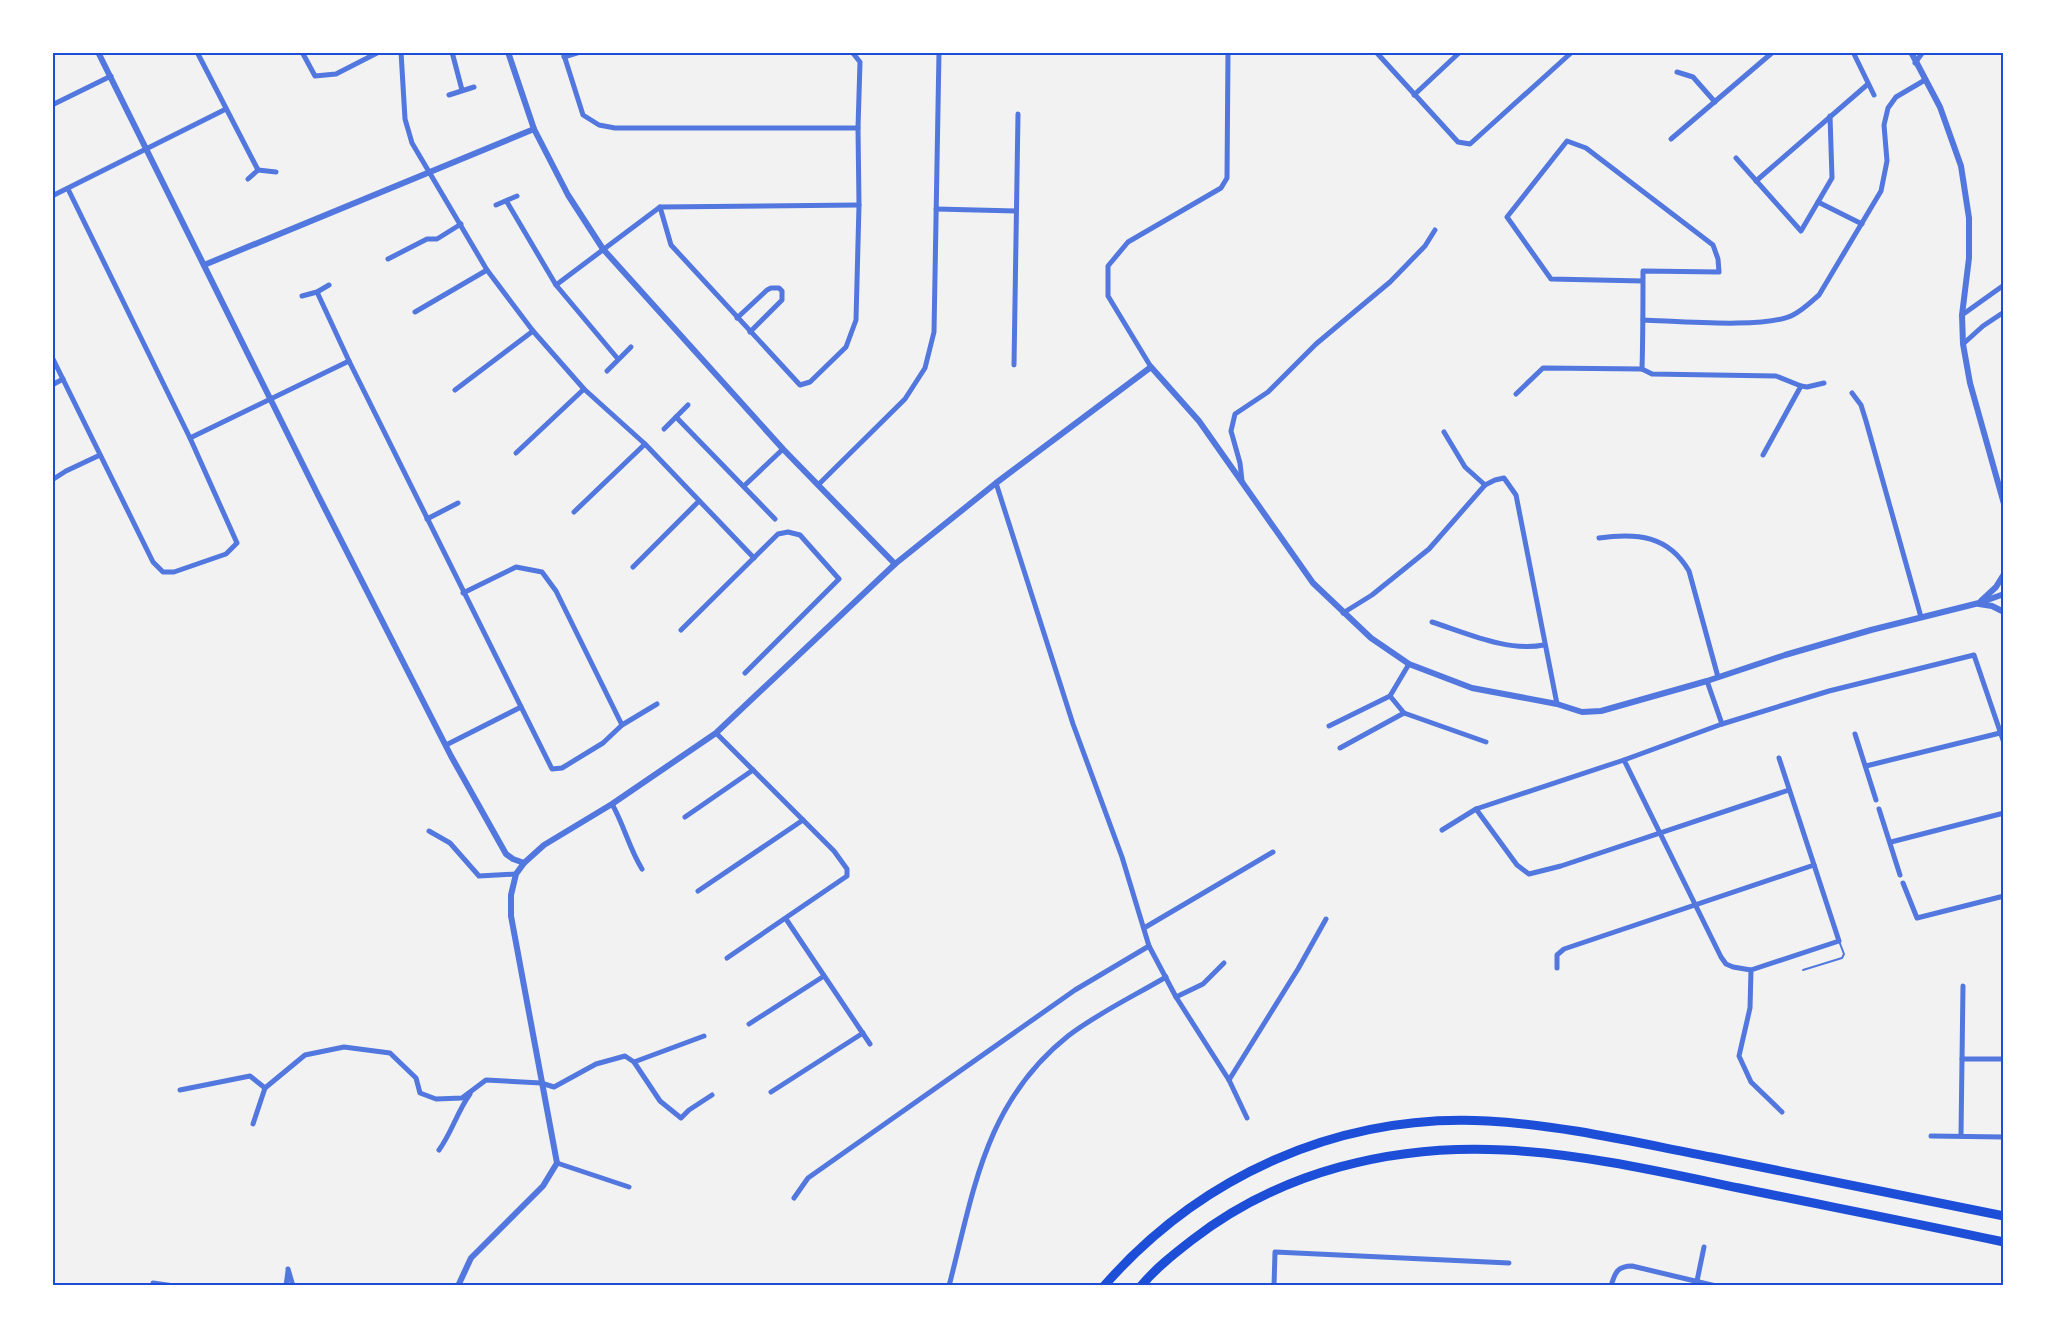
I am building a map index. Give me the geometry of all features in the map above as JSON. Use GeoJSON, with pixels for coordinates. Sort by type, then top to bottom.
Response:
{"type":"FeatureCollection","features":[{"type":"Feature","properties":{"kind":"highway"},"geometry":{"type":"LineString","coordinates":[[1104,1286],[1144,1244],[1170,1222],[1195,1203],[1248,1171],[1334,1138],[1374,1129],[1424,1122],[1488,1121],[1564,1129],[2004,1216]]}},
{"type":"Feature","properties":{"kind":"highway"},"geometry":{"type":"LineString","coordinates":[[1141,1286],[1171,1256],[1219,1219],[1272,1190],[1343,1165],[1437,1151],[1504,1150],[1584,1158],[2004,1242]]}},
{"type":"Feature","properties":{"kind":"street"},"geometry":{"type":"LineString","coordinates":[[98,52],[446,745],[506,854],[524,863]]}},
{"type":"Feature","properties":{"kind":"street"},"geometry":{"type":"LineString","coordinates":[[197,52],[258,170]]}},
{"type":"Feature","properties":{"kind":"street"},"geometry":{"type":"LineString","coordinates":[[302,52],[315,76],[336,74],[379,52]]}},
{"type":"Feature","properties":{"kind":"street"},"geometry":{"type":"LineString","coordinates":[[401,52],[405,119],[412,143],[487,270],[533,331],[584,389],[645,444],[754,558]]}},
{"type":"Feature","properties":{"kind":"street"},"geometry":{"type":"LineString","coordinates":[[452,52],[462,90]]}},
{"type":"Feature","properties":{"kind":"street"},"geometry":{"type":"LineString","coordinates":[[508,52],[534,129],[568,195],[603,249],[783,449],[895,564]]}},
{"type":"Feature","properties":{"kind":"street"},"geometry":{"type":"LineString","coordinates":[[580,52],[564,55],[584,115],[599,125],[615,128],[858,128]]}},
{"type":"Feature","properties":{"kind":"street"},"geometry":{"type":"LineString","coordinates":[[660,207],[670,245],[800,385],[810,382],[846,347],[856,320],[860,205],[858,128],[860,62],[852,52]]}},
{"type":"Feature","properties":{"kind":"street"},"geometry":{"type":"LineString","coordinates":[[818,485],[905,399],[925,368],[934,332],[939,52]]}},
{"type":"Feature","properties":{"kind":"street"},"geometry":{"type":"LineString","coordinates":[[1228,52],[1227,178],[1221,188],[1128,242],[1108,266],[1108,296],[1151,367],[1199,421],[1313,583],[1371,638],[1409,664],[1472,688],[1557,704],[1582,712],[1601,711],[1707,681],[1785,655],[2004,594]]}},
{"type":"Feature","properties":{"kind":"street"},"geometry":{"type":"LineString","coordinates":[[1376,52],[1458,142],[1470,144],[1572,52]]}},
{"type":"Feature","properties":{"kind":"street"},"geometry":{"type":"LineString","coordinates":[[1414,95],[1460,52]]}},
{"type":"Feature","properties":{"kind":"street"},"geometry":{"type":"LineString","coordinates":[[1853,52],[1874,95]]}},
{"type":"Feature","properties":{"kind":"street"},"geometry":{"type":"LineString","coordinates":[[1911,52],[1940,107],[1961,166],[1969,218],[1969,258],[1962,315],[1964,344],[1970,383],[2004,504]]}},
{"type":"Feature","properties":{"kind":"street"},"geometry":{"type":"LineString","coordinates":[[1915,63],[1923,52]]}},
{"type":"Feature","properties":{"kind":"street"},"geometry":{"type":"LineString","coordinates":[[1671,139],[1771,53]]}},
{"type":"Feature","properties":{"kind":"street"},"geometry":{"type":"LineString","coordinates":[[1677,72],[1693,77],[1715,102]]}},
{"type":"Feature","properties":{"kind":"street"},"geometry":{"type":"LineString","coordinates":[[52,105],[111,76]]}},
{"type":"Feature","properties":{"kind":"street"},"geometry":{"type":"LineString","coordinates":[[1643,320],[1748,322],[1776,320],[1792,316],[1819,295],[1881,191],[1887,161],[1884,125],[1888,108],[1896,97],[1924,80]]}},
{"type":"Feature","properties":{"kind":"street"},"geometry":{"type":"LineString","coordinates":[[1756,181],[1868,84]]}},
{"type":"Feature","properties":{"kind":"street"},"geometry":{"type":"LineString","coordinates":[[449,95],[474,87]]}},
{"type":"Feature","properties":{"kind":"street"},"geometry":{"type":"LineString","coordinates":[[52,196],[226,108]]}},
{"type":"Feature","properties":{"kind":"street"},"geometry":{"type":"LineString","coordinates":[[1014,365],[1018,114]]}},
{"type":"Feature","properties":{"kind":"street"},"geometry":{"type":"LineString","coordinates":[[1736,158],[1801,231],[1832,178],[1830,116]]}},
{"type":"Feature","properties":{"kind":"street"},"geometry":{"type":"LineString","coordinates":[[204,265],[534,129]]}},
{"type":"Feature","properties":{"kind":"street"},"geometry":{"type":"LineString","coordinates":[[1642,369],[1643,320],[1643,281],[1643,271],[1719,272],[1718,259],[1713,245],[1586,148],[1567,141],[1507,217],[1551,279],[1643,281]]}},
{"type":"Feature","properties":{"kind":"street"},"geometry":{"type":"LineString","coordinates":[[248,179],[258,170],[276,172]]}},
{"type":"Feature","properties":{"kind":"street"},"geometry":{"type":"LineString","coordinates":[[52,357],[153,562],[163,573],[174,572],[226,554],[237,543],[190,438],[68,189]]}},
{"type":"Feature","properties":{"kind":"street"},"geometry":{"type":"LineString","coordinates":[[496,205],[517,196]]}},
{"type":"Feature","properties":{"kind":"street"},"geometry":{"type":"LineString","coordinates":[[507,202],[556,285],[618,359]]}},
{"type":"Feature","properties":{"kind":"street"},"geometry":{"type":"LineString","coordinates":[[1818,202],[1862,224]]}},
{"type":"Feature","properties":{"kind":"street"},"geometry":{"type":"LineString","coordinates":[[556,285],[660,207],[860,205]]}},
{"type":"Feature","properties":{"kind":"street"},"geometry":{"type":"LineString","coordinates":[[936,209],[1016,211]]}},
{"type":"Feature","properties":{"kind":"street"},"geometry":{"type":"LineString","coordinates":[[388,259],[427,239],[437,239],[461,224]]}},
{"type":"Feature","properties":{"kind":"street"},"geometry":{"type":"LineString","coordinates":[[1242,481],[1240,463],[1231,430],[1235,414],[1268,392],[1316,344],[1390,282],[1425,246],[1435,230]]}},
{"type":"Feature","properties":{"kind":"street"},"geometry":{"type":"LineString","coordinates":[[415,312],[487,270]]}},
{"type":"Feature","properties":{"kind":"street"},"geometry":{"type":"LineString","coordinates":[[302,296],[317,292],[329,285]]}},
{"type":"Feature","properties":{"kind":"street"},"geometry":{"type":"LineString","coordinates":[[1962,315],[2004,285]]}},
{"type":"Feature","properties":{"kind":"street"},"geometry":{"type":"LineString","coordinates":[[737,318],[767,290],[779,288],[782,291],[782,300],[750,332]]}},
{"type":"Feature","properties":{"kind":"street"},"geometry":{"type":"LineString","coordinates":[[317,292],[552,769],[562,768],[603,742],[622,725],[657,704]]}},
{"type":"Feature","properties":{"kind":"street"},"geometry":{"type":"LineString","coordinates":[[1964,344],[1983,326],[2004,312]]}},
{"type":"Feature","properties":{"kind":"street"},"geometry":{"type":"LineString","coordinates":[[455,390],[533,331]]}},
{"type":"Feature","properties":{"kind":"street"},"geometry":{"type":"LineString","coordinates":[[607,371],[631,347]]}},
{"type":"Feature","properties":{"kind":"street"},"geometry":{"type":"LineString","coordinates":[[190,438],[349,361]]}},
{"type":"Feature","properties":{"kind":"street"},"geometry":{"type":"LineString","coordinates":[[458,1286],[471,1258],[543,1186],[557,1163],[511,916],[511,895],[516,874],[524,863],[544,845],[612,804],[716,733],[895,564],[996,483],[1151,367]]}},
{"type":"Feature","properties":{"kind":"street"},"geometry":{"type":"LineString","coordinates":[[1516,394],[1543,368],[1642,369],[1652,374],[1776,376],[1807,387],[1824,383]]}},
{"type":"Feature","properties":{"kind":"street"},"geometry":{"type":"LineString","coordinates":[[52,385],[63,379]]}},
{"type":"Feature","properties":{"kind":"street"},"geometry":{"type":"LineString","coordinates":[[1763,455],[1802,386]]}},
{"type":"Feature","properties":{"kind":"street"},"geometry":{"type":"LineString","coordinates":[[516,453],[584,389]]}},
{"type":"Feature","properties":{"kind":"street"},"geometry":{"type":"LineString","coordinates":[[1852,393],[1861,405],[1866,421],[1921,617]]}},
{"type":"Feature","properties":{"kind":"street"},"geometry":{"type":"LineString","coordinates":[[664,429],[688,405]]}},
{"type":"Feature","properties":{"kind":"street"},"geometry":{"type":"LineString","coordinates":[[676,417],[775,519]]}},
{"type":"Feature","properties":{"kind":"street"},"geometry":{"type":"LineString","coordinates":[[1444,432],[1465,467],[1485,485]]}},
{"type":"Feature","properties":{"kind":"street"},"geometry":{"type":"LineString","coordinates":[[574,512],[645,444]]}},
{"type":"Feature","properties":{"kind":"street"},"geometry":{"type":"LineString","coordinates":[[744,486],[783,449]]}},
{"type":"Feature","properties":{"kind":"street"},"geometry":{"type":"LineString","coordinates":[[52,480],[100,455]]}},
{"type":"Feature","properties":{"kind":"street"},"geometry":{"type":"LineString","coordinates":[[1344,613],[1372,595],[1429,549],[1485,485],[1504,478],[1516,495],[1557,704]]}},
{"type":"Feature","properties":{"kind":"street"},"geometry":{"type":"LineString","coordinates":[[996,483],[1073,724],[1122,857],[1149,946],[1176,997],[1229,1080],[1247,1118]]}},
{"type":"Feature","properties":{"kind":"street"},"geometry":{"type":"LineString","coordinates":[[633,567],[699,501]]}},
{"type":"Feature","properties":{"kind":"street"},"geometry":{"type":"LineString","coordinates":[[427,519],[458,502]]}},
{"type":"Feature","properties":{"kind":"street"},"geometry":{"type":"LineString","coordinates":[[681,630],[778,534],[788,532],[800,535],[839,579],[745,673]]}},
{"type":"Feature","properties":{"kind":"street"},"geometry":{"type":"LineString","coordinates":[[1599,538],[1640,536],[1659,542],[1683,560],[1689,571],[1718,677]]}},
{"type":"Feature","properties":{"kind":"street"},"geometry":{"type":"LineString","coordinates":[[464,593],[516,567],[542,572],[556,591],[622,725]]}},
{"type":"Feature","properties":{"kind":"street"},"geometry":{"type":"LineString","coordinates":[[1978,603],[1996,587],[2004,574]]}},
{"type":"Feature","properties":{"kind":"street"},"geometry":{"type":"LineString","coordinates":[[1978,603],[2004,612]]}},
{"type":"Feature","properties":{"kind":"street"},"geometry":{"type":"LineString","coordinates":[[1432,622],[1508,645],[1529,648],[1544,645]]}},
{"type":"Feature","properties":{"kind":"street"},"geometry":{"type":"LineString","coordinates":[[1442,830],[1476,808],[1624,760],[1722,724],[1829,691],[1974,655],[2004,743]]}},
{"type":"Feature","properties":{"kind":"street"},"geometry":{"type":"LineString","coordinates":[[1329,726],[1390,696],[1409,664]]}},
{"type":"Feature","properties":{"kind":"street"},"geometry":{"type":"LineString","coordinates":[[1707,681],[1722,724]]}},
{"type":"Feature","properties":{"kind":"street"},"geometry":{"type":"LineString","coordinates":[[1390,696],[1404,713],[1486,742]]}},
{"type":"Feature","properties":{"kind":"street"},"geometry":{"type":"LineString","coordinates":[[446,745],[521,707]]}},
{"type":"Feature","properties":{"kind":"street"},"geometry":{"type":"LineString","coordinates":[[1340,748],[1404,713]]}},
{"type":"Feature","properties":{"kind":"street"},"geometry":{"type":"LineString","coordinates":[[716,733],[834,851],[848,869],[847,876],[728,958]]}},
{"type":"Feature","properties":{"kind":"street"},"geometry":{"type":"LineString","coordinates":[[1866,766],[2000,733]]}},
{"type":"Feature","properties":{"kind":"street"},"geometry":{"type":"LineString","coordinates":[[1855,734],[1876,800]]}},
{"type":"Feature","properties":{"kind":"street"},"geometry":{"type":"LineString","coordinates":[[1624,760],[1726,964],[1733,968],[1751,970],[1839,941],[1779,758]]}},
{"type":"Feature","properties":{"kind":"street"},"geometry":{"type":"LineString","coordinates":[[685,817],[753,770]]}},
{"type":"Feature","properties":{"kind":"street"},"geometry":{"type":"LineString","coordinates":[[1476,808],[1517,865],[1529,874],[1789,790]]}},
{"type":"Feature","properties":{"kind":"street"},"geometry":{"type":"LineString","coordinates":[[612,804],[634,856],[642,869]]}},
{"type":"Feature","properties":{"kind":"street"},"geometry":{"type":"LineString","coordinates":[[1880,809],[1900,875]]}},
{"type":"Feature","properties":{"kind":"street"},"geometry":{"type":"LineString","coordinates":[[1891,842],[2004,813]]}},
{"type":"Feature","properties":{"kind":"street"},"geometry":{"type":"LineString","coordinates":[[698,891],[803,820]]}},
{"type":"Feature","properties":{"kind":"street"},"geometry":{"type":"LineString","coordinates":[[429,831],[450,843],[479,876],[516,874]]}},
{"type":"Feature","properties":{"kind":"street"},"geometry":{"type":"LineString","coordinates":[[1144,928],[1273,852]]}},
{"type":"Feature","properties":{"kind":"street"},"geometry":{"type":"LineString","coordinates":[[1557,968],[1557,956],[1564,949],[1814,865]]}},
{"type":"Feature","properties":{"kind":"street"},"geometry":{"type":"LineString","coordinates":[[1904,883],[1917,918],[2004,896]]}},
{"type":"Feature","properties":{"kind":"street"},"geometry":{"type":"LineString","coordinates":[[786,919],[870,1044]]}},
{"type":"Feature","properties":{"kind":"street"},"geometry":{"type":"LineString","coordinates":[[1229,1080],[1298,969],[1326,919]]}},
{"type":"Feature","properties":{"kind":"street"},"geometry":{"type":"LineString","coordinates":[[794,1198],[808,1178],[1075,990],[1149,946]]}},
{"type":"Feature","properties":{"kind":"street"},"geometry":{"type":"LineString","coordinates":[[1176,997],[1203,984],[1224,963]]}},
{"type":"Feature","properties":{"kind":"street"},"geometry":{"type":"LineString","coordinates":[[1751,970],[1750,1008],[1739,1056],[1751,1082],[1782,1112]]}},
{"type":"Feature","properties":{"kind":"street"},"geometry":{"type":"LineString","coordinates":[[749,1024],[824,976]]}},
{"type":"Feature","properties":{"kind":"street"},"geometry":{"type":"LineString","coordinates":[[949,1286],[978,1170],[987,1144],[1015,1094],[1034,1069],[1069,1035],[1166,977]]}},
{"type":"Feature","properties":{"kind":"street"},"geometry":{"type":"LineString","coordinates":[[1961,1135],[1963,986]]}},
{"type":"Feature","properties":{"kind":"street"},"geometry":{"type":"LineString","coordinates":[[771,1092],[862,1033]]}},
{"type":"Feature","properties":{"kind":"street"},"geometry":{"type":"LineString","coordinates":[[634,1062],[704,1036]]}},
{"type":"Feature","properties":{"kind":"street"},"geometry":{"type":"LineString","coordinates":[[253,1124],[265,1088],[305,1056],[344,1047],[390,1053],[416,1078],[420,1093],[436,1099],[462,1098],[486,1080],[541,1083],[554,1087],[596,1064],[625,1056],[634,1062],[660,1101],[681,1118],[712,1095]]}},
{"type":"Feature","properties":{"kind":"street"},"geometry":{"type":"LineString","coordinates":[[1962,1059],[2004,1059]]}},
{"type":"Feature","properties":{"kind":"street"},"geometry":{"type":"LineString","coordinates":[[180,1090],[250,1076],[265,1088]]}},
{"type":"Feature","properties":{"kind":"street"},"geometry":{"type":"LineString","coordinates":[[439,1150],[449,1137],[455,1119],[475,1088]]}},
{"type":"Feature","properties":{"kind":"street"},"geometry":{"type":"LineString","coordinates":[[1931,1136],[2004,1137]]}},
{"type":"Feature","properties":{"kind":"street"},"geometry":{"type":"LineString","coordinates":[[557,1163],[629,1187]]}},
{"type":"Feature","properties":{"kind":"street"},"geometry":{"type":"LineString","coordinates":[[1697,1281],[1704,1247]]}},
{"type":"Feature","properties":{"kind":"street"},"geometry":{"type":"LineString","coordinates":[[1274,1286],[1275,1252],[1509,1263]]}},
{"type":"Feature","properties":{"kind":"street"},"geometry":{"type":"LineString","coordinates":[[1611,1286],[1617,1270],[1622,1266],[1632,1266],[1716,1286]]}},
{"type":"Feature","properties":{"kind":"street"},"geometry":{"type":"LineString","coordinates":[[286,1286],[288,1269],[293,1286]]}},
{"type":"Feature","properties":{"kind":"street"},"geometry":{"type":"LineString","coordinates":[[153,1283],[174,1286]]}},
{"type":"Feature","properties":{"kind":"lane"},"geometry":{"type":"LineString","coordinates":[[1803,970],[1842,958],[1844,954],[1839,941]]}}]}
